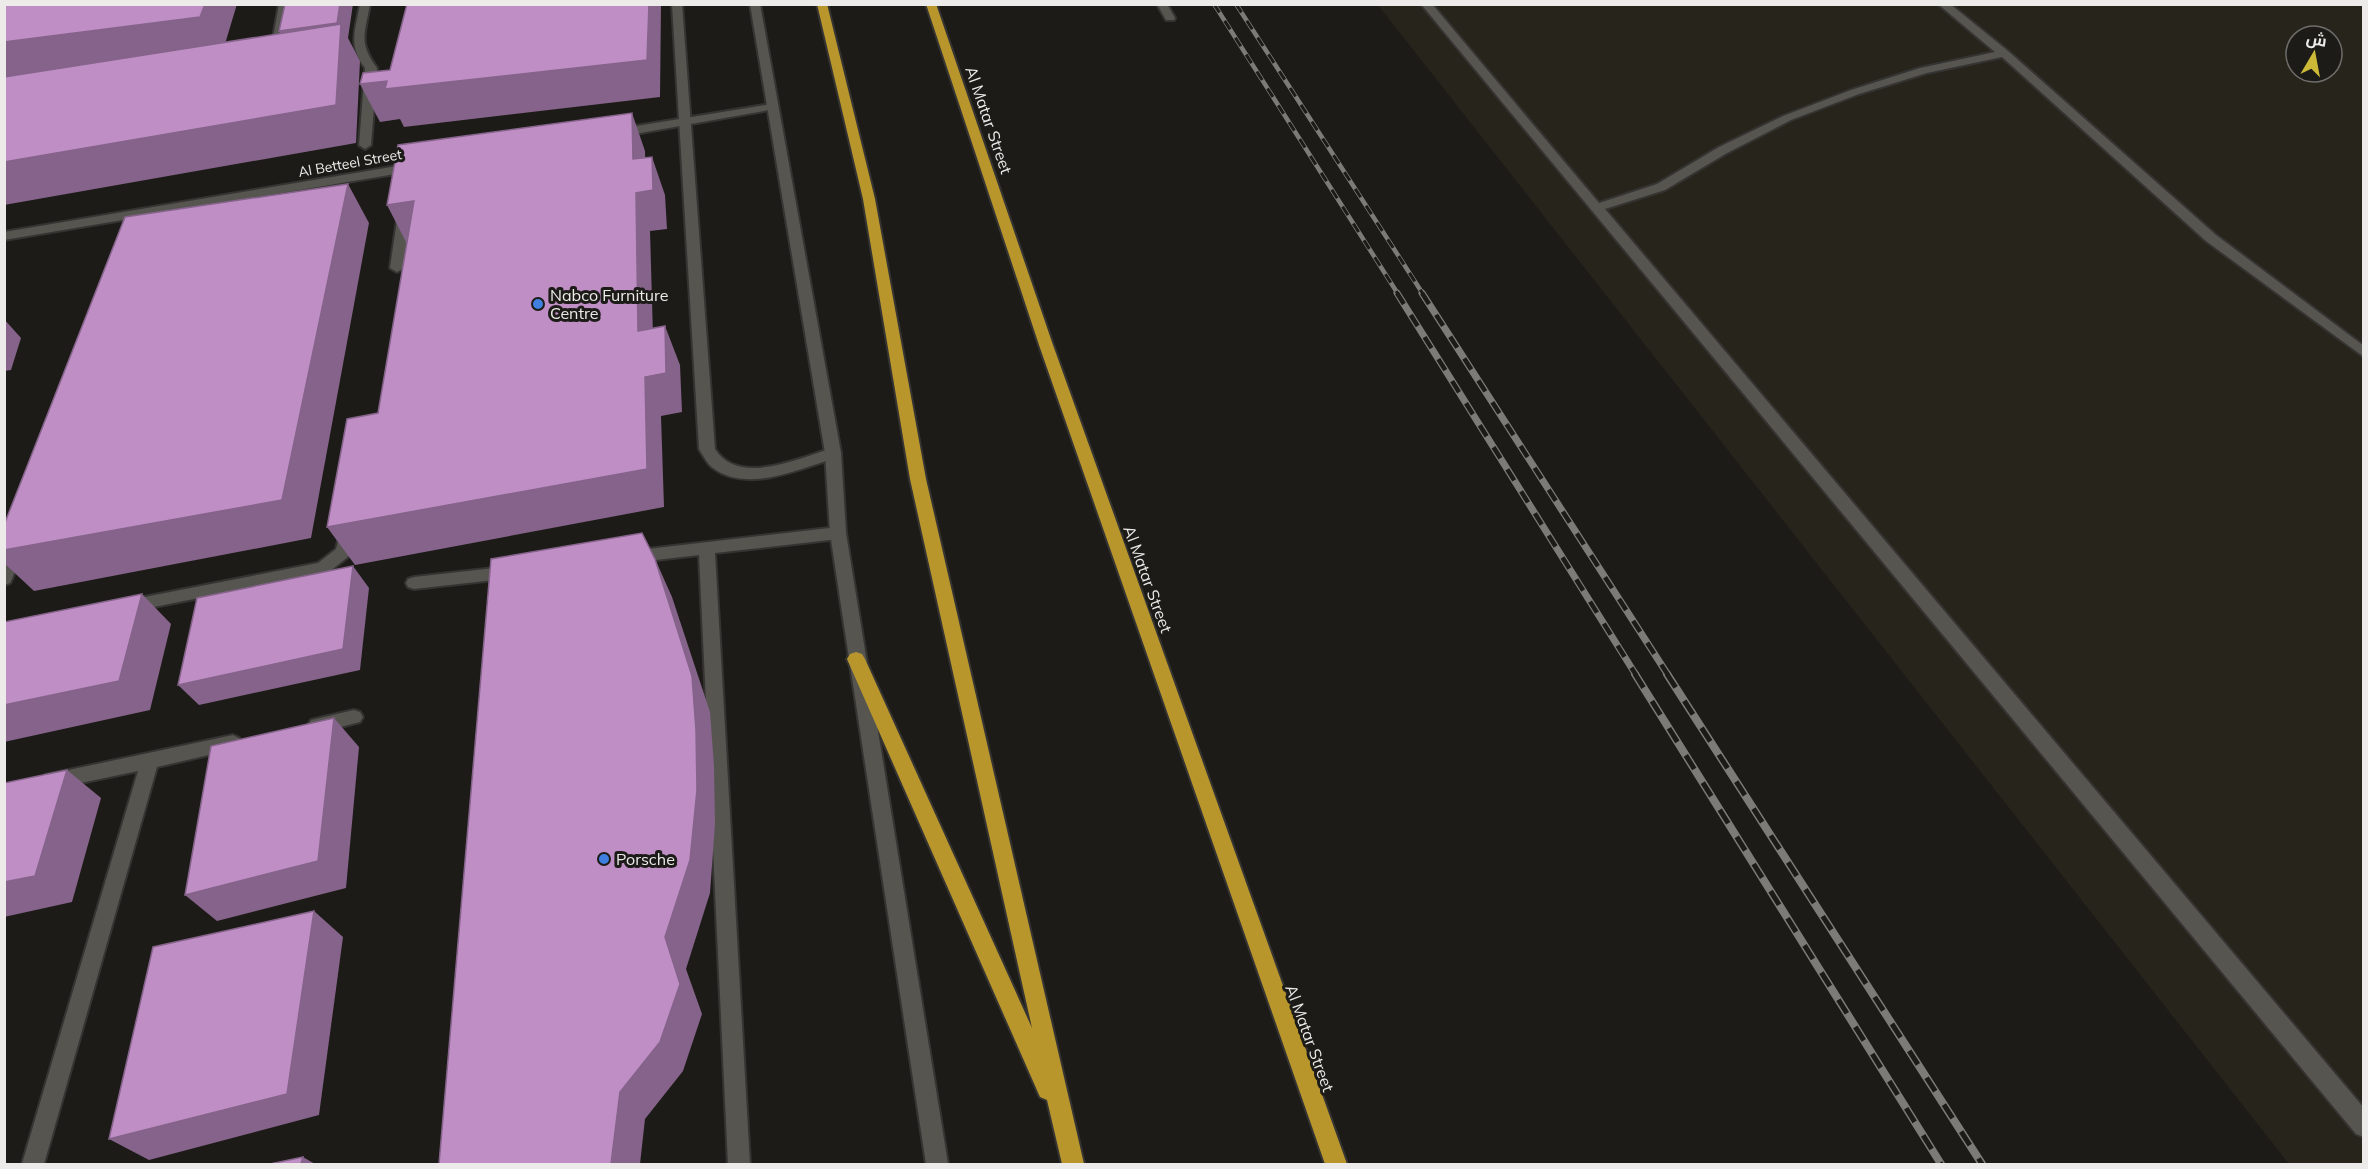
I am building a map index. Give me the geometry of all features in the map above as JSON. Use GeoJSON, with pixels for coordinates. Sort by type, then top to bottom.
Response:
{"type":"FeatureCollection","features":[{"type":"Feature","properties":{"kind":"highway"},"geometry":{"type":"LineString","coordinates":[[822,4],[869,198],[918,479],[1073,1164]]}},
{"type":"Feature","properties":{"kind":"highway","name":"Al Matar Street"},"geometry":{"type":"LineString","coordinates":[[931,4],[1050,357],[1336,1164]]}},
{"type":"Feature","properties":{"kind":"highway"},"geometry":{"type":"LineString","coordinates":[[856,659],[1063,1123]]}},
{"type":"Feature","properties":{"kind":"street"},"geometry":{"type":"LineString","coordinates":[[284,4],[273,64],[284,63]]}},
{"type":"Feature","properties":{"kind":"street"},"geometry":{"type":"LineString","coordinates":[[365,4],[354,52],[371,68],[365,145]]}},
{"type":"Feature","properties":{"kind":"street"},"geometry":{"type":"LineString","coordinates":[[677,4],[707,449],[710,458],[729,470],[755,474],[833,453]]}},
{"type":"Feature","properties":{"kind":"street"},"geometry":{"type":"LineString","coordinates":[[754,4],[833,453],[838,533],[856,659],[937,1164]]}},
{"type":"Feature","properties":{"kind":"street"},"geometry":{"type":"LineString","coordinates":[[1162,4],[1170,18]]}},
{"type":"Feature","properties":{"kind":"street"},"geometry":{"type":"LineString","coordinates":[[1426,4],[2364,1126]]}},
{"type":"Feature","properties":{"kind":"street"},"geometry":{"type":"LineString","coordinates":[[1943,4],[2004,53],[2211,238],[2364,354]]}},
{"type":"Feature","properties":{"kind":"street"},"geometry":{"type":"LineString","coordinates":[[1596,208],[1661,186],[1723,150],[1766,129],[1855,92],[1924,70],[2004,53]]}},
{"type":"Feature","properties":{"kind":"street"},"geometry":{"type":"LineString","coordinates":[[606,135],[771,107]]}},
{"type":"Feature","properties":{"kind":"street","name":"Al Betteel Street"},"geometry":{"type":"LineString","coordinates":[[4,236],[432,164]]}},
{"type":"Feature","properties":{"kind":"street"},"geometry":{"type":"LineString","coordinates":[[407,186],[409,168]]}},
{"type":"Feature","properties":{"kind":"street"},"geometry":{"type":"LineString","coordinates":[[397,268],[405,204]]}},
{"type":"Feature","properties":{"kind":"street"},"geometry":{"type":"LineString","coordinates":[[124,235],[132,215]]}},
{"type":"Feature","properties":{"kind":"street"},"geometry":{"type":"LineString","coordinates":[[115,609],[310,573],[323,568],[335,561],[343,552],[351,509]]}},
{"type":"Feature","properties":{"kind":"street"},"geometry":{"type":"LineString","coordinates":[[613,560],[838,533]]}},
{"type":"Feature","properties":{"kind":"street"},"geometry":{"type":"LineString","coordinates":[[4,579],[20,534]]}},
{"type":"Feature","properties":{"kind":"street"},"geometry":{"type":"LineString","coordinates":[[707,548],[739,1164]]}},
{"type":"Feature","properties":{"kind":"street"},"geometry":{"type":"LineString","coordinates":[[414,584],[531,569]]}},
{"type":"Feature","properties":{"kind":"street"},"geometry":{"type":"LineString","coordinates":[[297,729],[354,717]]}},
{"type":"Feature","properties":{"kind":"street"},"geometry":{"type":"LineString","coordinates":[[38,784],[252,739]]}},
{"type":"Feature","properties":{"kind":"street"},"geometry":{"type":"LineString","coordinates":[[33,1164],[150,760]]}},
{"type":"Feature","properties":{"kind":"shaded area"},"geometry":{"type":"Polygon","coordinates":[[[1378,5],[2363,5],[2363,1164],[2289,1164],[1378,5]]]}},
{"type":"Feature","properties":{"kind":"building"},"geometry":{"type":"Polygon","coordinates":[[[4,4],[205,4],[200,17],[4,42],[4,4]]]}},
{"type":"Feature","properties":{"kind":"building"},"geometry":{"type":"Polygon","coordinates":[[[285,4],[340,4],[337,23],[279,31],[285,4]]]}},
{"type":"Feature","properties":{"kind":"building"},"geometry":{"type":"Polygon","coordinates":[[[407,4],[649,4],[647,60],[385,89],[387,81],[360,84],[363,73],[390,70],[407,4]]]}},
{"type":"Feature","properties":{"kind":"building"},"geometry":{"type":"Polygon","coordinates":[[[341,24],[336,105],[4,162],[4,77],[341,24]]]}},
{"type":"Feature","properties":{"kind":"building","name":"Nabco Furniture Centre"},"geometry":{"type":"Polygon","coordinates":[[[632,113],[633,159],[652,157],[653,190],[636,193],[638,331],[665,326],[666,373],[645,377],[647,469],[327,527],[347,419],[378,413],[414,201],[387,205],[398,145],[632,113]]]}},
{"type":"Feature","properties":{"kind":"building"},"geometry":{"type":"Polygon","coordinates":[[[348,184],[282,500],[4,550],[4,525],[125,217],[348,184]]]}},
{"type":"Feature","properties":{"kind":"building","name":"Porsche"},"geometry":{"type":"Polygon","coordinates":[[[642,533],[655,559],[692,676],[697,790],[690,860],[665,937],[680,984],[660,1042],[620,1092],[611,1164],[439,1164],[491,559],[642,533]]]}},
{"type":"Feature","properties":{"kind":"building"},"geometry":{"type":"Polygon","coordinates":[[[353,566],[343,649],[178,685],[197,598],[353,566]]]}},
{"type":"Feature","properties":{"kind":"building"},"geometry":{"type":"Polygon","coordinates":[[[142,594],[119,681],[4,705],[4,622],[142,594]]]}},
{"type":"Feature","properties":{"kind":"building"},"geometry":{"type":"Polygon","coordinates":[[[334,718],[318,861],[185,895],[211,746],[334,718]]]}},
{"type":"Feature","properties":{"kind":"building"},"geometry":{"type":"Polygon","coordinates":[[[67,770],[35,876],[4,882],[4,783],[67,770]]]}},
{"type":"Feature","properties":{"kind":"building"},"geometry":{"type":"Polygon","coordinates":[[[314,911],[287,1094],[109,1139],[153,947],[314,911]]]}},
{"type":"Feature","properties":{"kind":"building"},"geometry":{"type":"Polygon","coordinates":[[[303,1157],[301,1164],[270,1164],[303,1157]]]}},
{"type":"Feature","properties":{"kind":"railway"},"geometry":{"type":"LineString","coordinates":[[1214,4],[1398,294]]}},
{"type":"Feature","properties":{"kind":"railway"},"geometry":{"type":"LineString","coordinates":[[1236,4],[1423,294]]}},
{"type":"Feature","properties":{"kind":"railway"},"geometry":{"type":"LineString","coordinates":[[1397,293],[1636,675]]}},
{"type":"Feature","properties":{"kind":"railway"},"geometry":{"type":"LineString","coordinates":[[1422,293],[1668,675]]}},
{"type":"Feature","properties":{"kind":"railway"},"geometry":{"type":"LineString","coordinates":[[1635,674],[1941,1164]]}},
{"type":"Feature","properties":{"kind":"railway"},"geometry":{"type":"LineString","coordinates":[[1667,674],[1982,1164]]}},
{"type":"Feature","properties":{"kind":"place","name":"Nabco Furniture Centre"},"geometry":{"type":"Point","coordinates":[538,304]}},
{"type":"Feature","properties":{"kind":"place","name":"Porsche"},"geometry":{"type":"Point","coordinates":[604,859]}}]}
